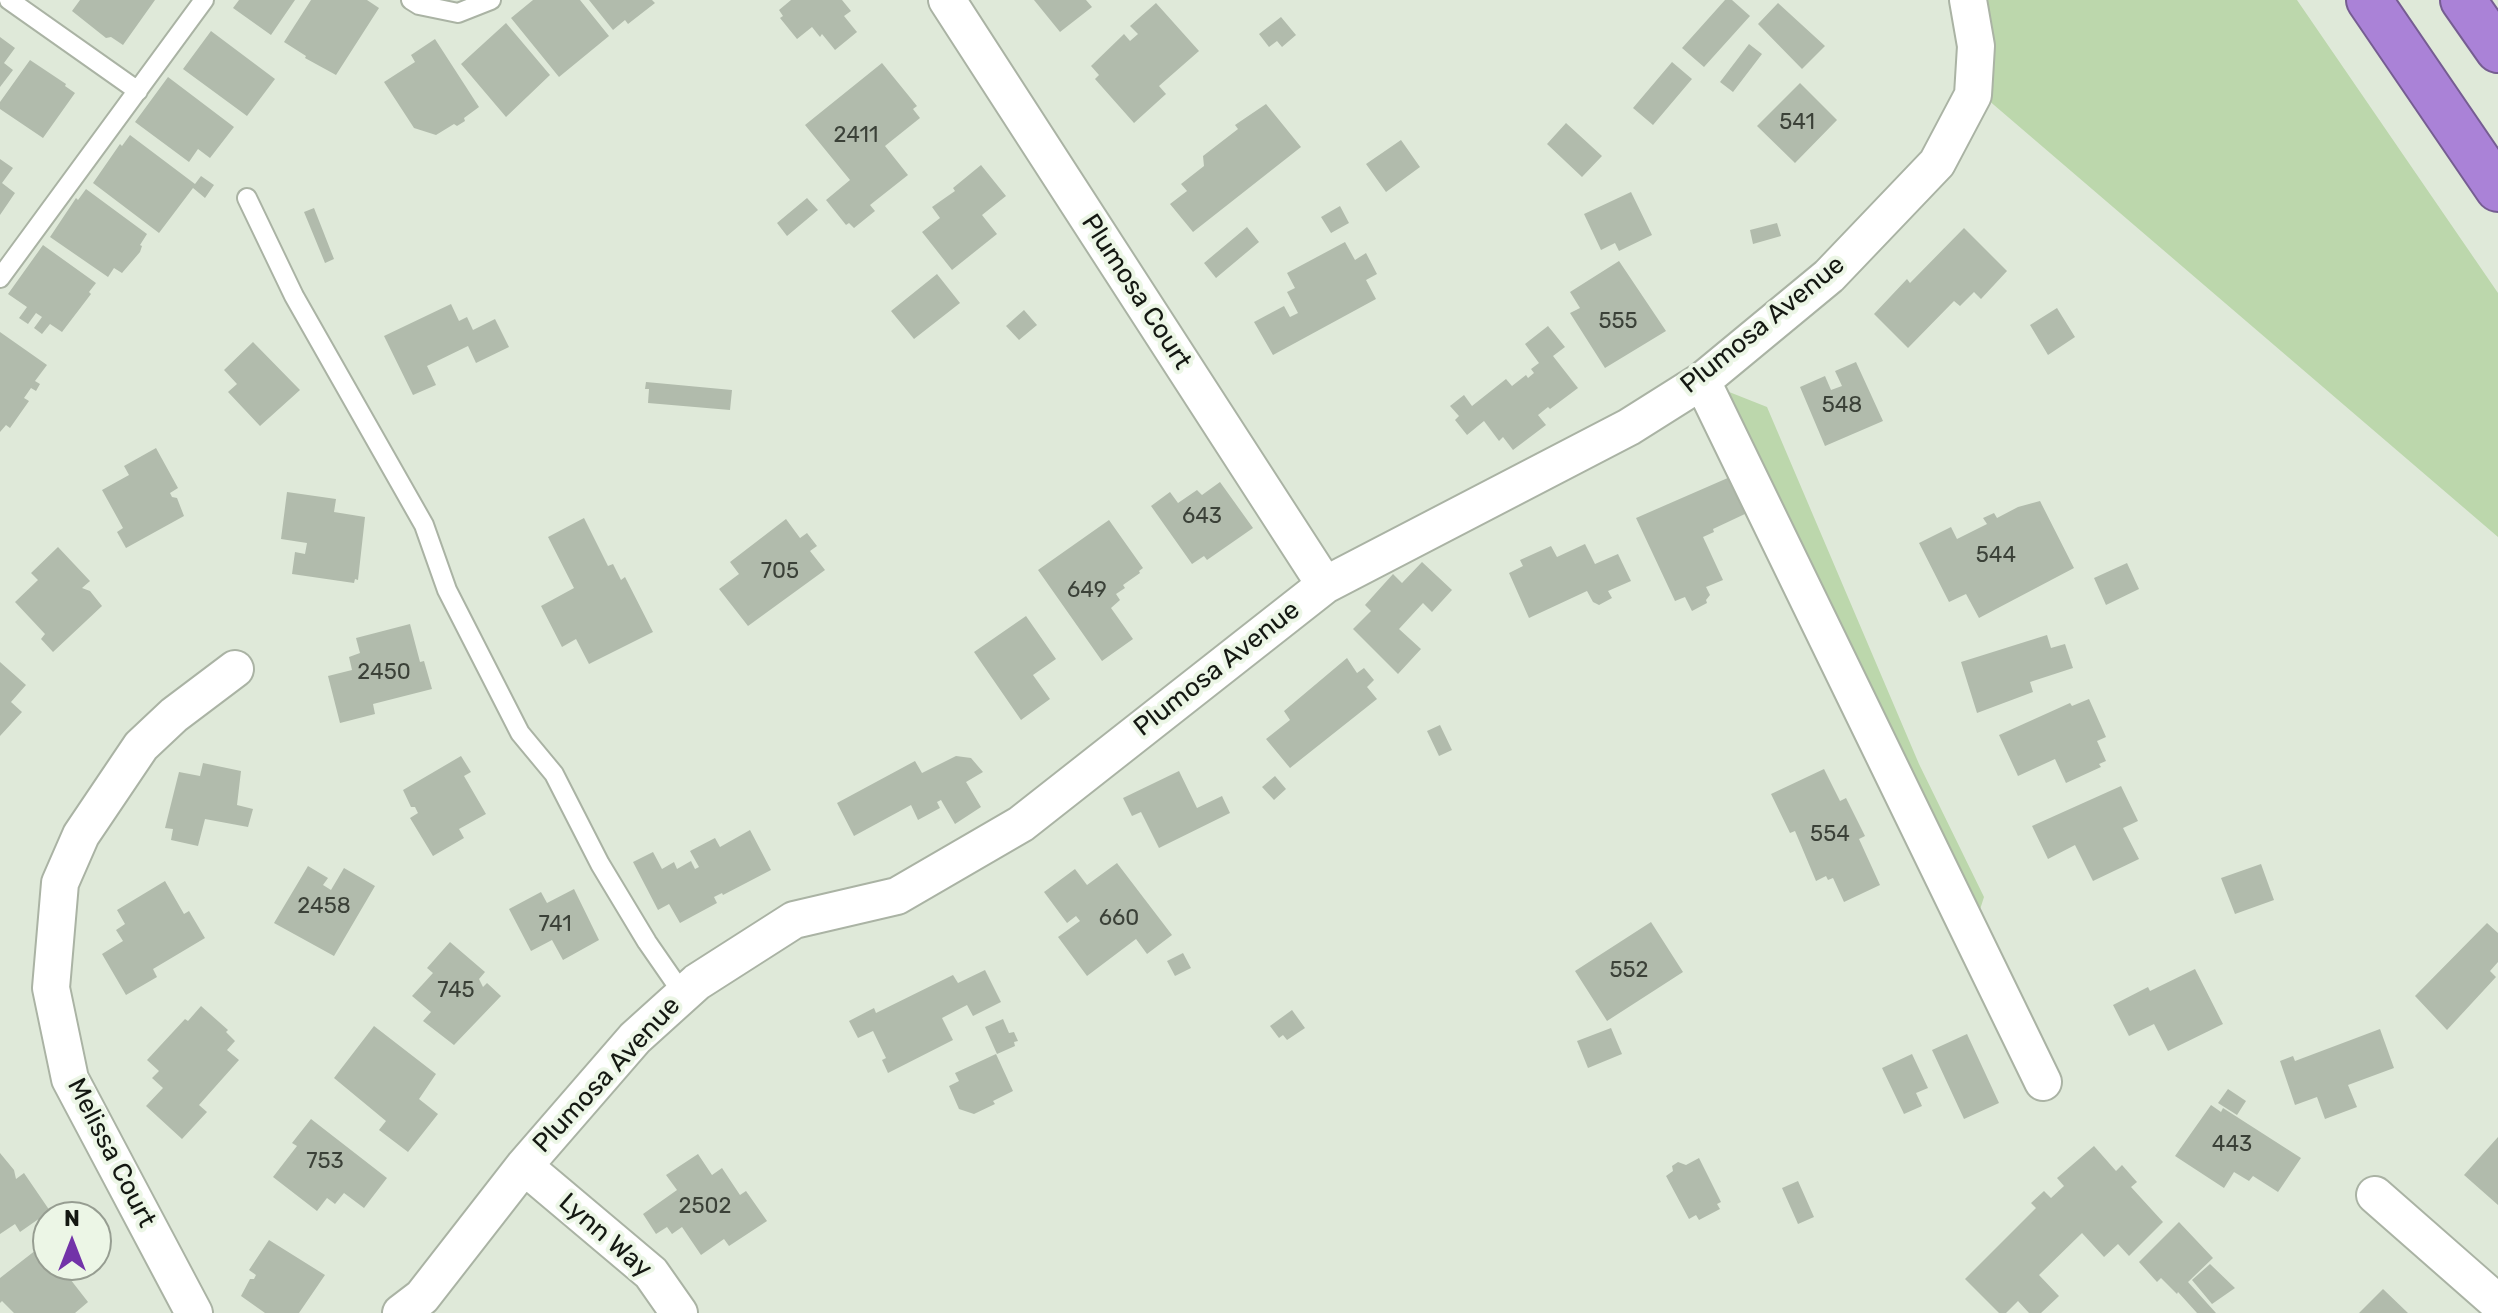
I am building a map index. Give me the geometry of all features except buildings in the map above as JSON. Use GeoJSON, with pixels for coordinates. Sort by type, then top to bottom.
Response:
{"type":"FeatureCollection","features":[{"type":"Feature","properties":{"kind":"highway"},"geometry":{"type":"LineString","coordinates":[[2369,0],[2498,189]]}},
{"type":"Feature","properties":{"kind":"highway"},"geometry":{"type":"LineString","coordinates":[[2463,0],[2498,50]]}},
{"type":"Feature","properties":{"kind":"street","name":"Plumosa Court"},"geometry":{"type":"LineString","coordinates":[[947,0],[1325,585]]}},
{"type":"Feature","properties":{"kind":"street","name":"Plumosa Avenue"},"geometry":{"type":"LineString","coordinates":[[401,1313],[422,1297],[524,1166],[635,1038],[697,982],[794,920],[897,896],[1021,824],[1325,585],[1629,427],[1702,381],[1829,276],[1937,163],[1973,95],[1976,46],[1968,0]]}},
{"type":"Feature","properties":{"kind":"street"},"geometry":{"type":"LineString","coordinates":[[1702,381],[2043,1082]]}},
{"type":"Feature","properties":{"kind":"street","name":"Melissa Court"},"geometry":{"type":"LineString","coordinates":[[194,1313],[70,1079],[51,988],[60,883],[81,835],[141,746],[174,715],[235,669]]}},
{"type":"Feature","properties":{"kind":"street","name":"Lynn Way"},"geometry":{"type":"LineString","coordinates":[[524,1166],[651,1273],[679,1313]]}},
{"type":"Feature","properties":{"kind":"street"},"geometry":{"type":"LineString","coordinates":[[2375,1195],[2498,1303]]}},
{"type":"Feature","properties":{"kind":"lane"},"geometry":{"type":"LineString","coordinates":[[9,0],[138,91]]}},
{"type":"Feature","properties":{"kind":"lane"},"geometry":{"type":"LineString","coordinates":[[0,278],[204,0]]}},
{"type":"Feature","properties":{"kind":"lane"},"geometry":{"type":"LineString","coordinates":[[411,0],[419,5],[458,13],[491,0]]}},
{"type":"Feature","properties":{"kind":"lane"},"geometry":{"type":"LineString","coordinates":[[247,198],[294,296],[424,525],[447,590],[520,733],[554,774],[608,877],[683,994]]}},
{"type":"Feature","properties":{"kind":"green space"},"geometry":{"type":"Polygon","coordinates":[[[1981,0],[2297,0],[2498,293],[2498,537],[1987,99],[1981,0]]]}},
{"type":"Feature","properties":{"kind":"green space"},"geometry":{"type":"Polygon","coordinates":[[[1709,384],[1767,407],[1919,764],[1984,897],[1975,925],[1709,384]]]}}]}
